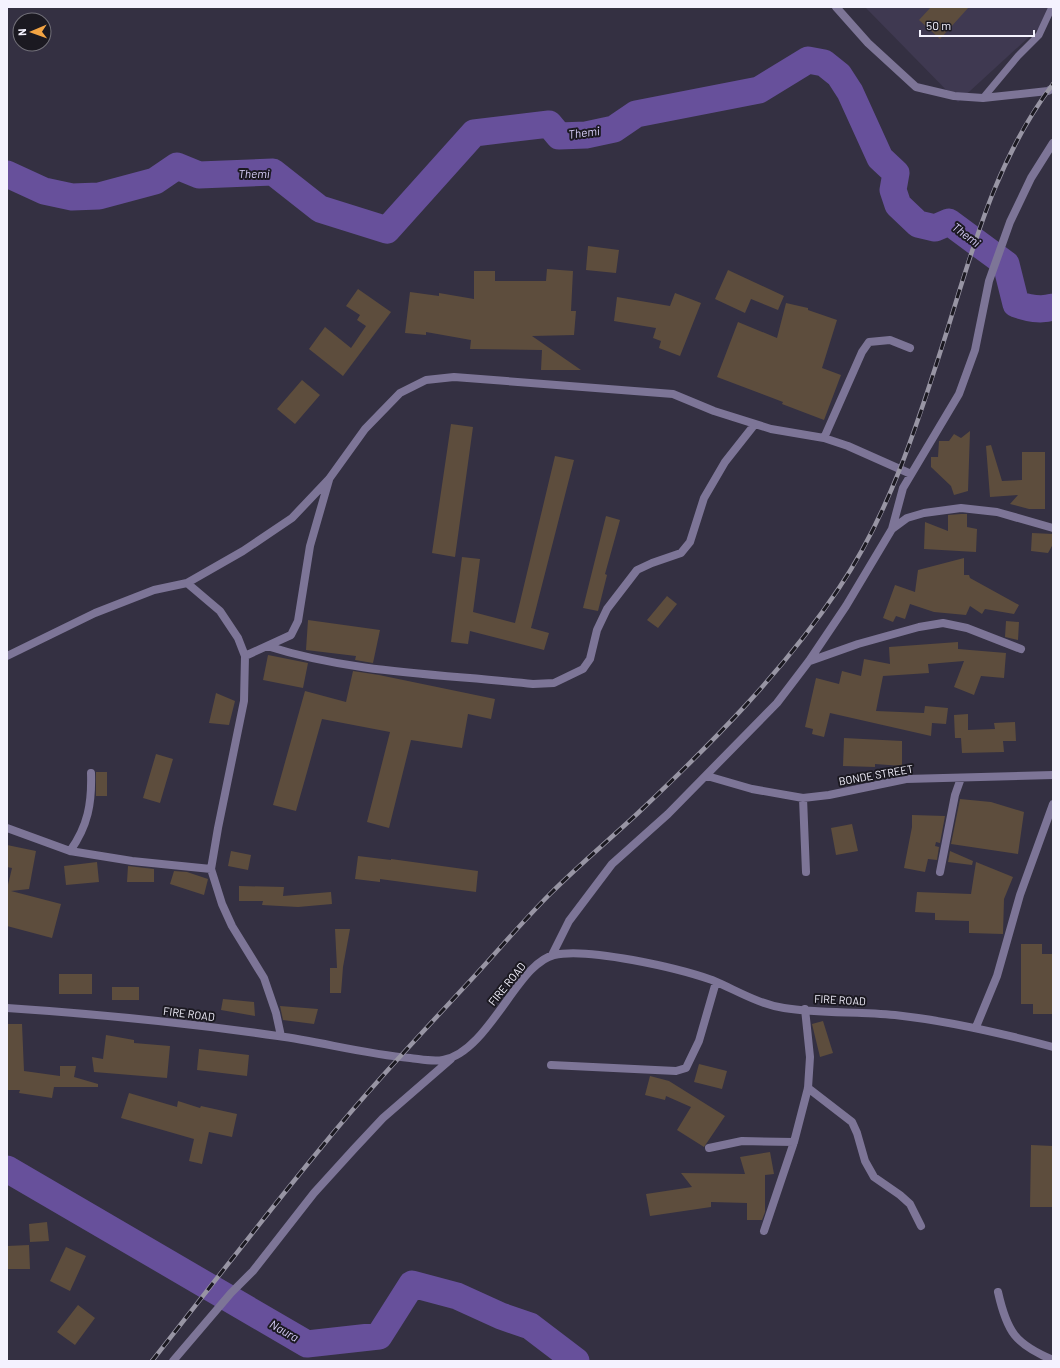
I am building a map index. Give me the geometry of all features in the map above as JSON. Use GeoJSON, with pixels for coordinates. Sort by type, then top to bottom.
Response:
{"type":"FeatureCollection","features":[{"type":"Feature","properties":{"kind":"street"},"geometry":{"type":"LineString","coordinates":[[836,7],[868,43],[916,86],[954,96],[983,98],[1048,91],[1053,88]]}},
{"type":"Feature","properties":{"kind":"street"},"geometry":{"type":"LineString","coordinates":[[552,955],[569,920],[612,864],[656,826],[707,776],[777,703],[809,661],[857,589],[892,529],[898,500],[910,474],[959,394],[975,350],[989,281],[1010,222],[1031,178],[1053,143]]}},
{"type":"Feature","properties":{"kind":"street"},"geometry":{"type":"LineString","coordinates":[[824,438],[862,352],[869,342],[890,340],[910,348]]}},
{"type":"Feature","properties":{"kind":"street"},"geometry":{"type":"LineString","coordinates":[[7,656],[95,613],[154,590],[187,583],[244,551],[292,518],[329,479],[365,429],[400,393],[411,386],[426,380],[454,377],[673,394],[714,411],[771,429],[824,438],[848,446],[910,474]]}},
{"type":"Feature","properties":{"kind":"street"},"geometry":{"type":"LineString","coordinates":[[267,646],[303,658],[355,668],[533,684],[554,684],[583,669],[590,659],[597,630],[607,609],[637,570],[681,553],[690,542],[704,498],[725,462],[755,424]]}},
{"type":"Feature","properties":{"kind":"street"},"geometry":{"type":"LineString","coordinates":[[245,656],[291,635],[298,621],[310,546],[329,479]]}},
{"type":"Feature","properties":{"kind":"street"},"geometry":{"type":"LineString","coordinates":[[892,529],[907,518],[913,516],[942,509],[961,508],[997,512],[1053,528]]}},
{"type":"Feature","properties":{"kind":"street"},"geometry":{"type":"LineString","coordinates":[[187,583],[220,611],[238,638],[245,656],[244,701],[211,869],[222,904],[232,926],[264,978],[276,1014],[281,1036]]}},
{"type":"Feature","properties":{"kind":"street"},"geometry":{"type":"LineString","coordinates":[[809,661],[858,644],[919,627],[943,623],[967,628],[1022,649]]}},
{"type":"Feature","properties":{"kind":"street"},"geometry":{"type":"LineString","coordinates":[[70,851],[85,828],[91,803],[91,773]]}},
{"type":"Feature","properties":{"kind":"street","name":"BONDE STREET"},"geometry":{"type":"LineString","coordinates":[[707,776],[752,789],[803,798],[829,795],[906,779],[1053,775]]}},
{"type":"Feature","properties":{"kind":"street"},"geometry":{"type":"LineString","coordinates":[[940,872],[955,795],[961,778]]}},
{"type":"Feature","properties":{"kind":"street"},"geometry":{"type":"LineString","coordinates":[[803,798],[806,872]]}},
{"type":"Feature","properties":{"kind":"street"},"geometry":{"type":"LineString","coordinates":[[976,1027],[997,976],[1020,895],[1053,804]]}},
{"type":"Feature","properties":{"kind":"street"},"geometry":{"type":"LineString","coordinates":[[7,828],[70,851],[132,861],[211,869]]}},
{"type":"Feature","properties":{"kind":"street","name":"FIRE ROAD"},"geometry":{"type":"LineString","coordinates":[[7,1008],[111,1016],[281,1036],[400,1057],[441,1060],[454,1057],[470,1045],[482,1032],[520,981],[534,967],[552,955],[577,953],[592,954],[689,972],[769,1005],[805,1010],[898,1015],[976,1027],[1053,1047]]}},
{"type":"Feature","properties":{"kind":"street"},"geometry":{"type":"LineString","coordinates":[[551,1065],[676,1071],[686,1068],[699,1041],[716,982]]}},
{"type":"Feature","properties":{"kind":"street"},"geometry":{"type":"LineString","coordinates":[[764,1231],[794,1142],[808,1088],[810,1057],[805,1010]]}},
{"type":"Feature","properties":{"kind":"street"},"geometry":{"type":"LineString","coordinates":[[173,1361],[231,1293],[253,1271],[314,1193],[354,1149],[383,1118],[454,1057]]}},
{"type":"Feature","properties":{"kind":"street"},"geometry":{"type":"LineString","coordinates":[[808,1088],[852,1122],[857,1133],[865,1161],[874,1177],[900,1195],[910,1204],[921,1226]]}},
{"type":"Feature","properties":{"kind":"street"},"geometry":{"type":"LineString","coordinates":[[709,1148],[742,1141],[794,1142]]}},
{"type":"Feature","properties":{"kind":"street"},"geometry":{"type":"LineString","coordinates":[[998,1292],[1002,1309],[1015,1337],[1024,1346],[1053,1360]]}},
{"type":"Feature","properties":{"kind":"lane"},"geometry":{"type":"LineString","coordinates":[[983,98],[1018,56],[1039,35],[1052,7]]}},
{"type":"Feature","properties":{"kind":"shaded area"},"geometry":{"type":"Polygon","coordinates":[[[865,7],[1053,7],[1053,15],[958,102],[865,7]]]}},
{"type":"Feature","properties":{"kind":"building"},"geometry":{"type":"Polygon","coordinates":[[[931,7],[969,7],[940,39],[919,20],[931,7]]]}},
{"type":"Feature","properties":{"kind":"building"},"geometry":{"type":"Polygon","coordinates":[[[588,246],[619,250],[616,273],[586,270],[588,246]]]}},
{"type":"Feature","properties":{"kind":"building"},"geometry":{"type":"Polygon","coordinates":[[[547,269],[573,271],[571,311],[576,311],[574,335],[532,336],[581,370],[541,370],[542,350],[470,349],[471,340],[426,332],[426,335],[405,333],[410,292],[439,296],[439,293],[474,299],[474,271],[495,271],[495,281],[546,281],[547,269]]]}},
{"type":"Feature","properties":{"kind":"building"},"geometry":{"type":"Polygon","coordinates":[[[728,270],[784,296],[778,310],[751,299],[745,313],[715,299],[728,270]]]}},
{"type":"Feature","properties":{"kind":"building"},"geometry":{"type":"Polygon","coordinates":[[[358,289],[391,312],[343,376],[309,349],[325,327],[351,348],[366,326],[357,320],[360,315],[346,306],[358,289]]]}},
{"type":"Feature","properties":{"kind":"building"},"geometry":{"type":"Polygon","coordinates":[[[675,293],[701,303],[680,356],[659,348],[661,341],[653,338],[656,328],[614,321],[617,297],[670,306],[675,293]]]}},
{"type":"Feature","properties":{"kind":"building"},"geometry":{"type":"Polygon","coordinates":[[[786,303],[808,308],[808,310],[837,320],[822,368],[841,375],[824,420],[782,404],[783,402],[717,377],[738,322],[777,338],[786,303]]]}},
{"type":"Feature","properties":{"kind":"building"},"geometry":{"type":"Polygon","coordinates":[[[302,380],[320,395],[295,424],[277,409],[302,380]]]}},
{"type":"Feature","properties":{"kind":"building"},"geometry":{"type":"Polygon","coordinates":[[[451,424],[473,427],[455,557],[432,553],[451,424]]]}},
{"type":"Feature","properties":{"kind":"building"},"geometry":{"type":"Polygon","coordinates":[[[970,431],[968,491],[954,495],[951,486],[931,467],[931,457],[938,457],[939,441],[949,441],[954,434],[961,438],[970,431]]]}},
{"type":"Feature","properties":{"kind":"building"},"geometry":{"type":"Polygon","coordinates":[[[991,445],[1002,481],[1022,480],[1022,452],[1045,452],[1045,509],[1029,509],[1010,504],[1018,495],[990,497],[986,446],[991,445]]]}},
{"type":"Feature","properties":{"kind":"building"},"geometry":{"type":"Polygon","coordinates":[[[555,456],[574,460],[531,628],[549,633],[544,650],[470,631],[468,644],[451,642],[462,557],[480,559],[473,612],[515,623],[555,456]]]}},
{"type":"Feature","properties":{"kind":"building"},"geometry":{"type":"Polygon","coordinates":[[[967,514],[967,527],[977,529],[976,552],[924,549],[925,522],[948,531],[948,515],[967,514]]]}},
{"type":"Feature","properties":{"kind":"building"},"geometry":{"type":"Polygon","coordinates":[[[606,516],[620,520],[605,574],[607,575],[598,611],[583,608],[606,516]]]}},
{"type":"Feature","properties":{"kind":"building"},"geometry":{"type":"Polygon","coordinates":[[[1032,533],[1053,534],[1053,544],[1048,553],[1031,551],[1032,533]]]}},
{"type":"Feature","properties":{"kind":"building"},"geometry":{"type":"Polygon","coordinates":[[[964,558],[964,575],[969,575],[970,578],[1019,605],[1014,614],[985,609],[982,614],[970,606],[966,615],[934,612],[910,604],[905,619],[896,616],[893,622],[883,618],[895,585],[915,592],[918,570],[964,558]]]}},
{"type":"Feature","properties":{"kind":"building"},"geometry":{"type":"Polygon","coordinates":[[[667,596],[677,604],[658,628],[647,620],[667,596]]]}},
{"type":"Feature","properties":{"kind":"building"},"geometry":{"type":"Polygon","coordinates":[[[308,620],[380,630],[373,663],[355,660],[356,656],[306,650],[308,620]]]}},
{"type":"Feature","properties":{"kind":"building"},"geometry":{"type":"Polygon","coordinates":[[[1006,621],[1019,622],[1018,640],[1005,637],[1006,621]]]}},
{"type":"Feature","properties":{"kind":"building"},"geometry":{"type":"Polygon","coordinates":[[[958,642],[958,649],[1006,653],[1004,678],[981,676],[974,695],[954,687],[964,661],[928,664],[929,673],[883,676],[876,711],[924,713],[925,706],[948,708],[946,724],[932,723],[931,736],[830,713],[824,737],[812,734],[813,729],[805,727],[816,678],[839,684],[842,671],[861,676],[864,659],[890,664],[889,647],[958,642]]]}},
{"type":"Feature","properties":{"kind":"building"},"geometry":{"type":"Polygon","coordinates":[[[268,655],[308,663],[303,688],[263,680],[268,655]]]}},
{"type":"Feature","properties":{"kind":"building"},"geometry":{"type":"Polygon","coordinates":[[[353,671],[495,699],[491,719],[468,714],[462,748],[411,740],[389,828],[367,822],[390,732],[322,719],[296,811],[273,805],[305,691],[346,702],[353,671]]]}},
{"type":"Feature","properties":{"kind":"building"},"geometry":{"type":"Polygon","coordinates":[[[216,693],[235,701],[229,725],[209,723],[216,693]]]}},
{"type":"Feature","properties":{"kind":"building"},"geometry":{"type":"Polygon","coordinates":[[[968,714],[968,730],[995,729],[994,723],[1015,722],[1016,741],[1003,741],[1004,752],[962,753],[961,738],[955,738],[954,715],[968,714]]]}},
{"type":"Feature","properties":{"kind":"building"},"geometry":{"type":"Polygon","coordinates":[[[844,738],[902,741],[902,766],[875,764],[875,767],[843,766],[844,738]]]}},
{"type":"Feature","properties":{"kind":"building"},"geometry":{"type":"Polygon","coordinates":[[[156,754],[173,759],[160,803],[143,798],[156,754]]]}},
{"type":"Feature","properties":{"kind":"building"},"geometry":{"type":"Polygon","coordinates":[[[96,772],[107,772],[107,796],[96,796],[96,772]]]}},
{"type":"Feature","properties":{"kind":"building"},"geometry":{"type":"Polygon","coordinates":[[[960,799],[991,802],[1024,812],[1018,854],[951,844],[960,799]]]}},
{"type":"Feature","properties":{"kind":"building"},"geometry":{"type":"Polygon","coordinates":[[[912,815],[945,816],[940,843],[936,842],[935,846],[939,847],[937,860],[928,859],[925,872],[904,868],[912,827],[912,815]]]}},
{"type":"Feature","properties":{"kind":"building"},"geometry":{"type":"Polygon","coordinates":[[[852,824],[858,851],[836,855],[831,828],[852,824]]]}},
{"type":"Feature","properties":{"kind":"building"},"geometry":{"type":"Polygon","coordinates":[[[7,845],[36,851],[29,889],[11,891],[61,904],[52,938],[7,926],[7,889],[12,868],[7,867],[7,845]]]}},
{"type":"Feature","properties":{"kind":"building"},"geometry":{"type":"Polygon","coordinates":[[[231,851],[251,855],[248,870],[228,866],[231,851]]]}},
{"type":"Feature","properties":{"kind":"building"},"geometry":{"type":"Polygon","coordinates":[[[950,851],[973,861],[972,865],[948,862],[950,851]]]}},
{"type":"Feature","properties":{"kind":"building"},"geometry":{"type":"Polygon","coordinates":[[[358,856],[478,871],[476,892],[380,879],[380,882],[355,879],[358,856]]]}},
{"type":"Feature","properties":{"kind":"building"},"geometry":{"type":"Polygon","coordinates":[[[97,862],[99,882],[66,885],[64,866],[97,862]]]}},
{"type":"Feature","properties":{"kind":"building"},"geometry":{"type":"Polygon","coordinates":[[[976,862],[1013,877],[1004,899],[1003,934],[969,933],[969,921],[935,920],[935,913],[915,912],[917,892],[971,894],[976,862]]]}},
{"type":"Feature","properties":{"kind":"building"},"geometry":{"type":"Polygon","coordinates":[[[128,866],[154,869],[154,882],[127,882],[128,866]]]}},
{"type":"Feature","properties":{"kind":"building"},"geometry":{"type":"Polygon","coordinates":[[[174,871],[187,872],[208,879],[204,895],[170,884],[174,871]]]}},
{"type":"Feature","properties":{"kind":"building"},"geometry":{"type":"Polygon","coordinates":[[[239,886],[284,887],[283,896],[331,892],[332,904],[298,907],[262,905],[263,901],[239,901],[239,886]]]}},
{"type":"Feature","properties":{"kind":"building"},"geometry":{"type":"Polygon","coordinates":[[[335,929],[350,929],[343,967],[341,993],[330,993],[330,968],[337,968],[335,929]]]}},
{"type":"Feature","properties":{"kind":"building"},"geometry":{"type":"Polygon","coordinates":[[[1021,944],[1042,944],[1042,954],[1053,954],[1053,1014],[1033,1014],[1033,1004],[1021,1004],[1021,944]]]}},
{"type":"Feature","properties":{"kind":"building"},"geometry":{"type":"Polygon","coordinates":[[[59,974],[92,974],[92,994],[59,994],[59,974]]]}},
{"type":"Feature","properties":{"kind":"building"},"geometry":{"type":"Polygon","coordinates":[[[112,987],[139,987],[139,1000],[112,1000],[112,987]]]}},
{"type":"Feature","properties":{"kind":"building"},"geometry":{"type":"Polygon","coordinates":[[[223,999],[254,1002],[255,1016],[221,1010],[223,999]]]}},
{"type":"Feature","properties":{"kind":"building"},"geometry":{"type":"Polygon","coordinates":[[[280,1006],[318,1009],[314,1024],[283,1020],[280,1006]]]}},
{"type":"Feature","properties":{"kind":"building"},"geometry":{"type":"Polygon","coordinates":[[[823,1021],[833,1053],[820,1057],[812,1024],[823,1021]]]}},
{"type":"Feature","properties":{"kind":"building"},"geometry":{"type":"Polygon","coordinates":[[[7,1024],[22,1024],[24,1071],[60,1076],[60,1066],[76,1066],[74,1077],[98,1084],[98,1087],[54,1087],[52,1098],[19,1093],[20,1090],[7,1090],[7,1024]]]}},
{"type":"Feature","properties":{"kind":"building"},"geometry":{"type":"Polygon","coordinates":[[[106,1035],[134,1040],[134,1043],[170,1046],[167,1078],[94,1072],[92,1057],[103,1059],[106,1035]]]}},
{"type":"Feature","properties":{"kind":"building"},"geometry":{"type":"Polygon","coordinates":[[[199,1049],[249,1055],[247,1076],[197,1070],[199,1049]]]}},
{"type":"Feature","properties":{"kind":"building"},"geometry":{"type":"Polygon","coordinates":[[[699,1064],[727,1071],[722,1089],[694,1082],[699,1064]]]}},
{"type":"Feature","properties":{"kind":"building"},"geometry":{"type":"Polygon","coordinates":[[[650,1076],[669,1081],[725,1116],[704,1147],[677,1130],[691,1107],[666,1096],[665,1100],[645,1095],[650,1076]]]}},
{"type":"Feature","properties":{"kind":"building"},"geometry":{"type":"Polygon","coordinates":[[[129,1093],[177,1107],[178,1101],[200,1108],[201,1106],[237,1114],[232,1137],[209,1132],[202,1164],[189,1161],[194,1139],[121,1118],[129,1093]]]}},
{"type":"Feature","properties":{"kind":"building"},"geometry":{"type":"Polygon","coordinates":[[[1031,1145],[1053,1146],[1053,1207],[1030,1207],[1031,1145]]]}},
{"type":"Feature","properties":{"kind":"building"},"geometry":{"type":"Polygon","coordinates":[[[770,1152],[774,1174],[765,1175],[765,1212],[762,1220],[747,1220],[747,1203],[711,1202],[711,1207],[650,1216],[646,1194],[692,1187],[681,1173],[745,1174],[740,1157],[770,1152]]]}},
{"type":"Feature","properties":{"kind":"building"},"geometry":{"type":"Polygon","coordinates":[[[47,1222],[49,1241],[30,1242],[29,1224],[47,1222]]]}},
{"type":"Feature","properties":{"kind":"building"},"geometry":{"type":"Polygon","coordinates":[[[29,1245],[30,1269],[7,1269],[7,1246],[29,1245]]]}},
{"type":"Feature","properties":{"kind":"building"},"geometry":{"type":"Polygon","coordinates":[[[66,1247],[86,1256],[70,1291],[50,1281],[66,1247]]]}},
{"type":"Feature","properties":{"kind":"building"},"geometry":{"type":"Polygon","coordinates":[[[78,1305],[95,1318],[75,1345],[57,1332],[78,1305]]]}},
{"type":"Feature","properties":{"kind":"waterway","name":"Themi"},"geometry":{"type":"LineString","coordinates":[[7,174],[44,191],[72,197],[99,196],[155,181],[177,166],[199,175],[273,172],[320,209],[387,230],[474,133],[549,124],[559,136],[586,135],[614,129],[636,114],[759,90],[808,60],[824,63],[839,75],[850,92],[880,158],[896,173],[893,190],[898,205],[918,224],[935,228],[949,222],[1006,264],[1016,304],[1025,307],[1043,309],[1053,307]]}},
{"type":"Feature","properties":{"kind":"waterway","name":"Naura"},"geometry":{"type":"LineString","coordinates":[[7,1169],[307,1344],[379,1336],[412,1284],[457,1296],[501,1316],[530,1326],[576,1361]]}},
{"type":"Feature","properties":{"kind":"railway"},"geometry":{"type":"LineString","coordinates":[[152,1361],[299,1175],[374,1085],[550,894],[638,813],[719,734],[794,649],[839,588],[874,528],[902,464],[926,397],[967,266],[989,203],[1002,172],[1033,112],[1053,84]]}}]}
